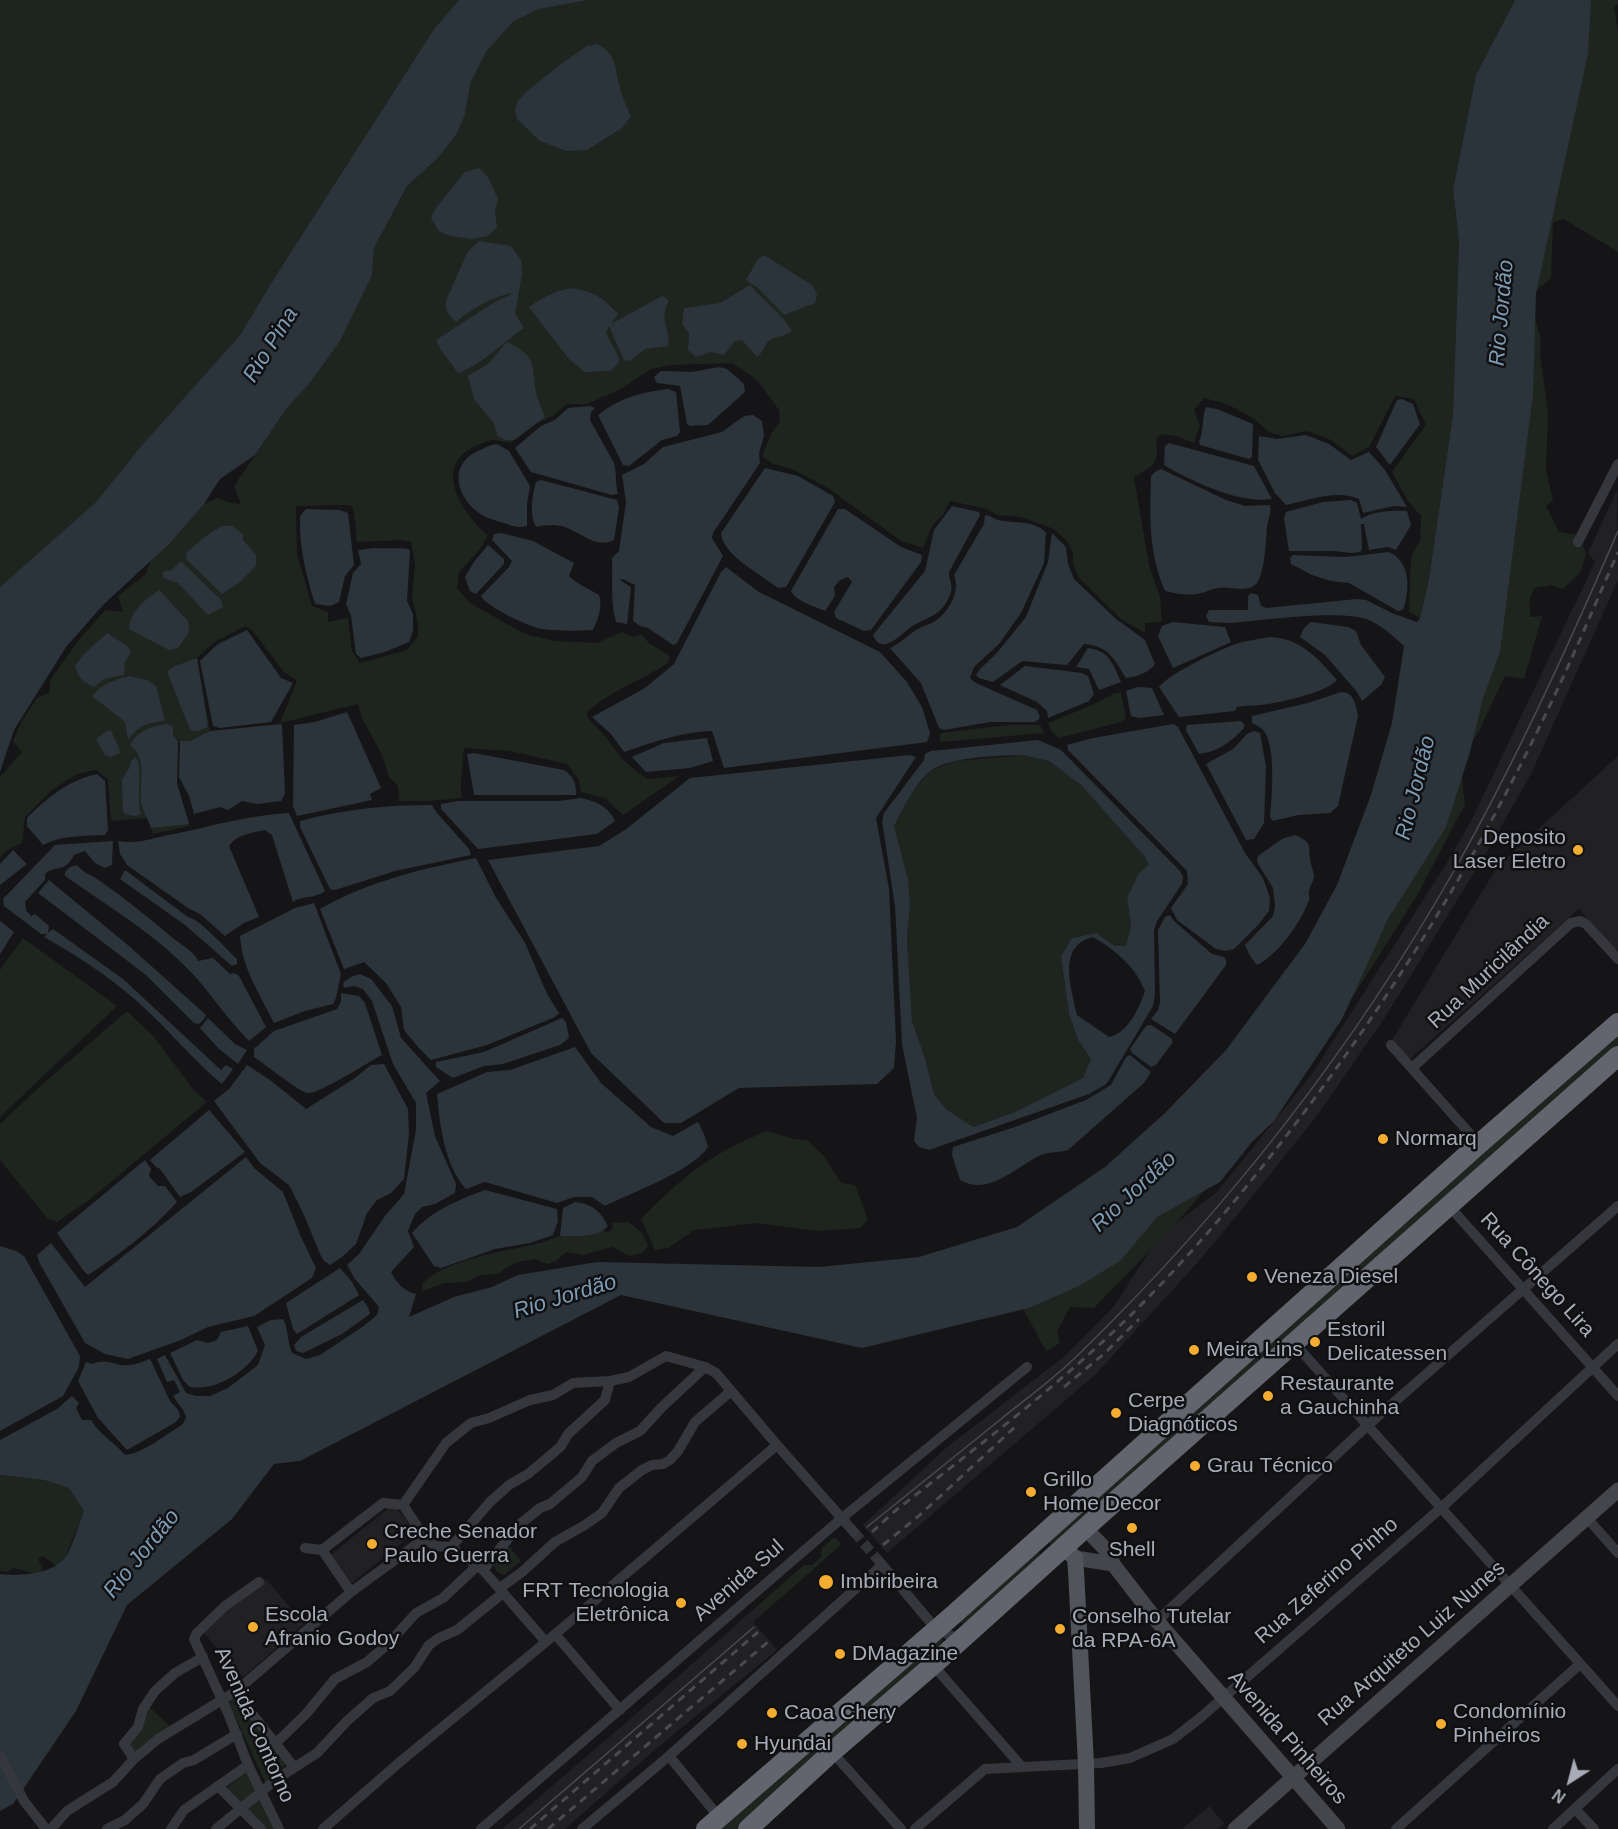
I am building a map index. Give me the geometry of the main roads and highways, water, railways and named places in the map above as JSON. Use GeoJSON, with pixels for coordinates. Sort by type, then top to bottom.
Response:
{"type":"FeatureCollection","features":[{"type":"Feature","properties":{"kind":"highway"},"geometry":{"type":"LineString","coordinates":[[712,1823],[936,1629],[1479,1144],[1618,1023]]}},
{"type":"Feature","properties":{"kind":"highway"},"geometry":{"type":"LineString","coordinates":[[748,1829],[832,1752],[961,1640],[1070,1553],[1085,1528],[1618,1056]]}},
{"type":"Feature","properties":{"kind":"highway"},"geometry":{"type":"LineString","coordinates":[[1028,1547],[1070,1553]]}},
{"type":"Feature","properties":{"kind":"main road","name":"Rua Arquiteto Luiz Nunes"},"geometry":{"type":"LineString","coordinates":[[1235,1829],[1618,1490]]}},
{"type":"Feature","properties":{"kind":"main road","name":"Avenida Pinheiros"},"geometry":{"type":"LineString","coordinates":[[1085,1528],[1109,1553],[1113,1564],[1157,1621],[1291,1778],[1338,1829]]}},
{"type":"Feature","properties":{"kind":"main road"},"geometry":{"type":"LineString","coordinates":[[1087,1829],[1086,1764],[1070,1553],[1113,1564]]}},
{"type":"Feature","properties":{"kind":"water","name":"Rio Pina"},"geometry":{"type":"Polygon","coordinates":[[[459,0],[589,0],[539,9],[513,22],[486,52],[471,82],[465,114],[457,133],[437,159],[407,186],[374,248],[372,275],[340,341],[309,384],[287,408],[255,455],[220,479],[204,504],[170,543],[104,604],[66,647],[14,730],[0,772],[0,587],[96,502],[142,445],[240,335],[434,29],[459,0]]]}},
{"type":"Feature","properties":{"kind":"water","name":"Rio Jordão"},"geometry":{"type":"Polygon","coordinates":[[[1515,0],[1591,0],[1588,54],[1536,293],[1533,394],[1500,652],[1483,698],[1470,752],[1446,827],[1388,919],[1342,1019],[1274,1121],[1252,1142],[1220,1182],[1157,1217],[1120,1261],[1079,1286],[1029,1308],[862,1348],[621,1295],[300,1461],[274,1464],[232,1519],[127,1605],[76,1711],[13,1804],[0,1811],[0,1574],[34,1573],[58,1564],[70,1549],[84,1511],[69,1488],[44,1480],[0,1475],[0,1440],[57,1409],[72,1396],[79,1403],[76,1408],[82,1420],[91,1420],[98,1430],[125,1455],[135,1453],[183,1424],[186,1417],[173,1396],[180,1392],[174,1380],[167,1382],[157,1359],[165,1355],[186,1393],[210,1396],[228,1388],[258,1365],[265,1345],[257,1327],[271,1320],[283,1319],[292,1353],[306,1359],[320,1355],[377,1315],[379,1307],[355,1279],[347,1265],[359,1254],[385,1216],[404,1194],[416,1130],[416,1103],[393,1064],[372,1001],[363,989],[354,986],[344,988],[343,983],[351,977],[360,974],[371,979],[392,1006],[401,1038],[440,1081],[426,1093],[435,1136],[456,1184],[455,1193],[435,1204],[422,1207],[415,1214],[408,1231],[414,1247],[391,1272],[401,1286],[416,1294],[409,1317],[454,1297],[492,1287],[518,1275],[597,1262],[819,1267],[919,1257],[1017,1227],[1105,1167],[1166,1112],[1226,1050],[1305,944],[1337,885],[1371,795],[1392,723],[1404,646],[1380,626],[1358,617],[1323,615],[1229,623],[1209,622],[1206,616],[1209,610],[1248,610],[1248,596],[1251,593],[1258,595],[1261,606],[1266,608],[1357,599],[1366,600],[1417,622],[1420,618],[1429,579],[1453,414],[1459,242],[1453,189],[1476,75],[1515,0]]]}},
{"type":"Feature","properties":{"kind":"water"},"geometry":{"type":"Polygon","coordinates":[[[597,44],[608,52],[614,61],[621,92],[631,116],[622,128],[587,150],[567,151],[540,141],[517,119],[515,109],[518,101],[561,64],[587,46],[597,44]]]}},
{"type":"Feature","properties":{"kind":"water"},"geometry":{"type":"Polygon","coordinates":[[[479,168],[488,177],[498,199],[495,210],[497,228],[487,236],[472,239],[450,236],[439,231],[431,218],[435,209],[465,172],[479,168]]]}},
{"type":"Feature","properties":{"kind":"water"},"geometry":{"type":"Polygon","coordinates":[[[479,241],[511,246],[521,260],[522,274],[515,314],[524,328],[484,359],[458,373],[436,340],[495,302],[514,293],[483,303],[456,322],[448,313],[446,301],[467,253],[479,241]]]}},
{"type":"Feature","properties":{"kind":"water"},"geometry":{"type":"Polygon","coordinates":[[[764,255],[812,285],[817,294],[815,303],[784,315],[759,289],[746,280],[758,259],[764,255]]]}},
{"type":"Feature","properties":{"kind":"water"},"geometry":{"type":"Polygon","coordinates":[[[750,285],[783,318],[792,331],[769,341],[757,357],[742,340],[735,341],[724,355],[711,352],[696,357],[688,350],[689,334],[682,323],[684,308],[720,303],[750,285]]]}},
{"type":"Feature","properties":{"kind":"water"},"geometry":{"type":"Polygon","coordinates":[[[572,288],[598,296],[608,303],[618,314],[611,324],[662,296],[669,300],[665,314],[668,346],[645,349],[630,361],[624,360],[609,326],[606,333],[619,358],[619,363],[610,371],[585,372],[569,359],[529,307],[549,295],[572,288]]]}},
{"type":"Feature","properties":{"kind":"water"},"geometry":{"type":"Polygon","coordinates":[[[507,342],[524,352],[531,362],[536,393],[545,417],[514,440],[505,440],[498,436],[493,422],[474,399],[468,376],[488,364],[507,342]]]}},
{"type":"Feature","properties":{"kind":"water"},"geometry":{"type":"Polygon","coordinates":[[[719,367],[727,369],[744,384],[745,392],[708,425],[690,426],[687,424],[680,386],[657,383],[654,377],[661,371],[692,372],[719,367]]]}},
{"type":"Feature","properties":{"kind":"water"},"geometry":{"type":"Polygon","coordinates":[[[668,389],[676,392],[680,432],[677,436],[662,440],[629,466],[623,465],[598,415],[614,404],[631,397],[668,389]]]}},
{"type":"Feature","properties":{"kind":"water"},"geometry":{"type":"Polygon","coordinates":[[[1402,399],[1413,404],[1420,424],[1390,465],[1376,447],[1397,400],[1402,399]]]}},
{"type":"Feature","properties":{"kind":"water"},"geometry":{"type":"Polygon","coordinates":[[[590,406],[595,408],[591,412],[590,420],[614,463],[618,494],[612,495],[531,472],[515,448],[541,426],[555,420],[568,408],[590,406]]]}},
{"type":"Feature","properties":{"kind":"water"},"geometry":{"type":"Polygon","coordinates":[[[1206,407],[1217,409],[1253,424],[1252,457],[1249,459],[1200,445],[1206,407]]]}},
{"type":"Feature","properties":{"kind":"water"},"geometry":{"type":"Polygon","coordinates":[[[753,415],[762,421],[764,436],[759,453],[760,463],[713,533],[712,538],[723,556],[677,643],[673,645],[633,621],[635,585],[622,579],[620,580],[631,587],[627,624],[616,622],[612,598],[612,558],[619,551],[626,502],[622,475],[644,464],[663,447],[722,432],[744,416],[753,415]]]}},
{"type":"Feature","properties":{"kind":"water"},"geometry":{"type":"Polygon","coordinates":[[[1306,435],[1329,444],[1351,460],[1369,452],[1385,470],[1407,507],[1394,506],[1363,513],[1359,499],[1342,495],[1323,496],[1286,505],[1275,493],[1258,460],[1259,436],[1277,439],[1306,435]]]}},
{"type":"Feature","properties":{"kind":"water"},"geometry":{"type":"Polygon","coordinates":[[[1169,443],[1254,466],[1272,499],[1259,500],[1231,495],[1202,485],[1176,472],[1164,465],[1165,446],[1169,443]]]}},
{"type":"Feature","properties":{"kind":"water"},"geometry":{"type":"Polygon","coordinates":[[[497,444],[509,451],[530,486],[527,526],[514,526],[481,514],[463,496],[460,488],[459,472],[462,464],[476,452],[497,444]]]}},
{"type":"Feature","properties":{"kind":"water"},"geometry":{"type":"Polygon","coordinates":[[[765,468],[798,476],[833,496],[835,502],[786,587],[778,588],[733,555],[723,541],[721,533],[765,468]]]}},
{"type":"Feature","properties":{"kind":"water"},"geometry":{"type":"Polygon","coordinates":[[[1161,469],[1226,500],[1245,506],[1270,505],[1263,566],[1255,585],[1247,589],[1217,588],[1192,594],[1165,591],[1153,548],[1151,520],[1151,476],[1161,469]]]}},
{"type":"Feature","properties":{"kind":"water"},"geometry":{"type":"Polygon","coordinates":[[[541,480],[617,500],[619,508],[614,540],[601,543],[561,526],[536,527],[532,516],[532,499],[536,482],[541,480]]]}},
{"type":"Feature","properties":{"kind":"water"},"geometry":{"type":"Polygon","coordinates":[[[1351,500],[1357,503],[1361,519],[1382,512],[1407,511],[1411,525],[1396,550],[1388,547],[1369,550],[1364,524],[1361,524],[1362,549],[1360,552],[1289,551],[1284,518],[1286,512],[1323,502],[1351,500]]]}},
{"type":"Feature","properties":{"kind":"water"},"geometry":{"type":"Polygon","coordinates":[[[952,506],[979,512],[980,515],[949,572],[952,589],[950,595],[942,608],[934,615],[911,627],[892,642],[881,644],[873,635],[925,571],[934,530],[952,506]]]}},
{"type":"Feature","properties":{"kind":"water"},"geometry":{"type":"Polygon","coordinates":[[[306,509],[339,510],[348,513],[354,565],[345,576],[339,602],[330,606],[315,604],[306,572],[300,516],[306,509]]]}},
{"type":"Feature","properties":{"kind":"water"},"geometry":{"type":"Polygon","coordinates":[[[838,509],[845,509],[901,547],[922,555],[921,562],[871,630],[864,631],[836,618],[834,612],[852,582],[848,577],[840,580],[834,587],[835,596],[825,611],[801,601],[791,591],[838,509]]]}},
{"type":"Feature","properties":{"kind":"water"},"geometry":{"type":"Polygon","coordinates":[[[985,515],[999,520],[1030,524],[1046,533],[1044,563],[1021,613],[999,644],[974,667],[970,678],[976,683],[1037,710],[1040,717],[1035,722],[990,722],[944,730],[939,728],[921,683],[890,648],[938,619],[948,608],[956,588],[954,575],[984,524],[985,515]]]}},
{"type":"Feature","properties":{"kind":"water"},"geometry":{"type":"Polygon","coordinates":[[[222,526],[232,526],[243,534],[243,540],[256,555],[256,566],[240,582],[222,594],[186,559],[187,552],[222,526]]]}},
{"type":"Feature","properties":{"kind":"water"},"geometry":{"type":"Polygon","coordinates":[[[501,533],[533,541],[574,563],[569,576],[599,595],[600,608],[593,630],[542,629],[509,616],[491,606],[481,596],[512,561],[492,540],[494,534],[501,533]]]}},
{"type":"Feature","properties":{"kind":"water"},"geometry":{"type":"Polygon","coordinates":[[[1052,533],[1066,547],[1068,564],[1074,579],[1116,619],[1145,640],[1155,664],[1149,670],[1126,678],[1110,655],[1099,647],[1084,644],[1067,665],[1022,661],[993,682],[976,675],[1026,617],[1048,562],[1052,533]]]}},
{"type":"Feature","properties":{"kind":"water"},"geometry":{"type":"Polygon","coordinates":[[[488,545],[504,559],[504,564],[476,594],[470,591],[465,577],[488,545]]]}},
{"type":"Feature","properties":{"kind":"water"},"geometry":{"type":"Polygon","coordinates":[[[374,548],[410,550],[407,601],[413,614],[413,631],[409,642],[385,652],[361,658],[356,654],[351,616],[346,604],[353,573],[361,564],[358,550],[374,548]]]}},
{"type":"Feature","properties":{"kind":"water"},"geometry":{"type":"Polygon","coordinates":[[[1389,552],[1401,562],[1407,577],[1407,594],[1403,610],[1398,611],[1349,583],[1331,581],[1312,575],[1291,564],[1290,558],[1293,555],[1346,557],[1389,552]]]}},
{"type":"Feature","properties":{"kind":"water"},"geometry":{"type":"Polygon","coordinates":[[[181,561],[221,600],[223,607],[208,615],[178,583],[163,578],[163,572],[172,570],[181,561]]]}},
{"type":"Feature","properties":{"kind":"water"},"geometry":{"type":"Polygon","coordinates":[[[726,567],[759,592],[880,652],[907,682],[922,707],[930,733],[927,742],[724,768],[712,731],[678,735],[624,752],[611,734],[592,717],[645,688],[674,664],[721,572],[726,567]]]}},
{"type":"Feature","properties":{"kind":"water"},"geometry":{"type":"Polygon","coordinates":[[[159,590],[188,621],[189,632],[178,648],[169,650],[129,629],[135,611],[159,590]]]}},
{"type":"Feature","properties":{"kind":"water"},"geometry":{"type":"Polygon","coordinates":[[[1173,622],[1225,627],[1231,642],[1173,668],[1158,636],[1162,626],[1173,622]]]}},
{"type":"Feature","properties":{"kind":"water"},"geometry":{"type":"Polygon","coordinates":[[[1311,622],[1348,627],[1356,631],[1361,645],[1385,677],[1381,685],[1362,701],[1325,655],[1300,637],[1304,628],[1311,622]]]}},
{"type":"Feature","properties":{"kind":"water"},"geometry":{"type":"Polygon","coordinates":[[[247,630],[281,678],[293,683],[271,722],[220,728],[213,726],[200,661],[218,644],[247,630]]]}},
{"type":"Feature","properties":{"kind":"water"},"geometry":{"type":"Polygon","coordinates":[[[107,633],[127,646],[131,652],[125,662],[124,675],[104,679],[94,687],[82,679],[75,666],[83,655],[107,633]]]}},
{"type":"Feature","properties":{"kind":"water"},"geometry":{"type":"Polygon","coordinates":[[[1270,637],[1281,638],[1299,645],[1323,664],[1337,680],[1323,689],[1289,700],[1240,706],[1235,711],[1179,717],[1159,687],[1185,668],[1223,649],[1242,642],[1270,637]]]}},
{"type":"Feature","properties":{"kind":"water"},"geometry":{"type":"Polygon","coordinates":[[[1088,648],[1101,652],[1110,659],[1121,682],[1099,690],[1089,669],[1076,667],[1088,648]]]}},
{"type":"Feature","properties":{"kind":"water"},"geometry":{"type":"Polygon","coordinates":[[[197,658],[208,727],[191,731],[167,672],[173,667],[197,658]]]}},
{"type":"Feature","properties":{"kind":"water"},"geometry":{"type":"Polygon","coordinates":[[[1025,666],[1082,673],[1088,676],[1094,694],[1089,701],[1048,718],[1047,711],[1037,702],[1000,685],[1025,666]]]}},
{"type":"Feature","properties":{"kind":"water"},"geometry":{"type":"Polygon","coordinates":[[[129,676],[147,680],[156,686],[165,721],[153,722],[144,726],[128,740],[125,722],[92,696],[109,683],[129,676]]]}},
{"type":"Feature","properties":{"kind":"water"},"geometry":{"type":"Polygon","coordinates":[[[1138,687],[1152,688],[1164,715],[1140,718],[1131,716],[1126,691],[1138,687]]]}},
{"type":"Feature","properties":{"kind":"water"},"geometry":{"type":"Polygon","coordinates":[[[1341,692],[1352,697],[1358,716],[1338,806],[1330,813],[1298,815],[1273,821],[1270,817],[1272,760],[1268,738],[1260,727],[1252,723],[1252,716],[1308,703],[1341,692]]]}},
{"type":"Feature","properties":{"kind":"water"},"geometry":{"type":"Polygon","coordinates":[[[347,712],[381,788],[370,794],[372,800],[297,816],[293,806],[294,725],[315,722],[347,712]]]}},
{"type":"Feature","properties":{"kind":"water"},"geometry":{"type":"Polygon","coordinates":[[[1241,721],[1244,728],[1229,741],[1212,751],[1199,754],[1186,730],[1187,725],[1241,721]]]}},
{"type":"Feature","properties":{"kind":"water"},"geometry":{"type":"Polygon","coordinates":[[[167,724],[173,727],[173,735],[178,742],[177,784],[189,824],[151,828],[141,800],[141,763],[136,751],[130,745],[146,730],[167,724]]]}},
{"type":"Feature","properties":{"kind":"water"},"geometry":{"type":"Polygon","coordinates":[[[282,724],[285,794],[281,801],[257,804],[242,801],[228,810],[220,807],[194,814],[189,796],[179,777],[180,741],[190,741],[210,731],[282,724]]]}},
{"type":"Feature","properties":{"kind":"water"},"geometry":{"type":"Polygon","coordinates":[[[1173,724],[1178,727],[1245,853],[1263,878],[1270,898],[1269,911],[1234,949],[1225,951],[1216,949],[1177,920],[1171,908],[1188,884],[1187,871],[1068,750],[1067,745],[1093,738],[1173,724]]]}},
{"type":"Feature","properties":{"kind":"water"},"geometry":{"type":"Polygon","coordinates":[[[107,731],[111,731],[120,753],[111,757],[105,755],[96,739],[107,731]]]}},
{"type":"Feature","properties":{"kind":"water"},"geometry":{"type":"Polygon","coordinates":[[[1254,731],[1260,733],[1266,767],[1264,823],[1254,839],[1246,840],[1206,764],[1233,749],[1247,734],[1254,731]]]}},
{"type":"Feature","properties":{"kind":"water"},"geometry":{"type":"Polygon","coordinates":[[[707,738],[713,761],[690,768],[646,772],[632,757],[664,743],[707,738]]]}},
{"type":"Feature","properties":{"kind":"water"},"geometry":{"type":"Polygon","coordinates":[[[1038,740],[1061,750],[1180,871],[1183,877],[1182,884],[1157,921],[1154,930],[1155,994],[1153,1006],[1105,1085],[1089,1094],[929,1150],[919,1147],[914,1141],[917,1118],[902,1044],[895,906],[882,821],[884,813],[924,760],[925,754],[931,751],[1038,740]],[[1023,755],[959,760],[936,768],[927,774],[917,786],[894,826],[908,880],[910,905],[907,939],[912,1021],[934,1094],[946,1109],[973,1127],[1015,1112],[1083,1078],[1091,1059],[1078,1040],[1069,1014],[1061,956],[1072,938],[1096,933],[1115,946],[1126,946],[1131,926],[1127,898],[1139,873],[1149,865],[1145,857],[1081,785],[1049,761],[1023,755]],[[1093,937],[1081,942],[1074,949],[1070,959],[1070,981],[1077,1015],[1109,1037],[1122,1031],[1127,1025],[1136,1012],[1145,991],[1130,966],[1109,947],[1093,937]]]}},
{"type":"Feature","properties":{"kind":"water"},"geometry":{"type":"Polygon","coordinates":[[[474,753],[564,770],[574,781],[576,795],[474,795],[467,754],[474,753]]]}},
{"type":"Feature","properties":{"kind":"water"},"geometry":{"type":"Polygon","coordinates":[[[910,755],[916,757],[876,818],[889,889],[896,1041],[894,1068],[877,1084],[739,1088],[681,1123],[664,1123],[591,1053],[488,860],[599,846],[625,830],[690,778],[910,755]]]}},
{"type":"Feature","properties":{"kind":"water"},"geometry":{"type":"Polygon","coordinates":[[[136,757],[139,769],[141,814],[134,816],[125,814],[123,811],[122,779],[131,761],[136,757]]]}},
{"type":"Feature","properties":{"kind":"water"},"geometry":{"type":"Polygon","coordinates":[[[97,774],[105,781],[108,830],[105,835],[65,838],[43,845],[27,826],[27,818],[59,791],[76,781],[97,774]]]}},
{"type":"Feature","properties":{"kind":"water"},"geometry":{"type":"Polygon","coordinates":[[[581,798],[601,805],[615,821],[597,834],[478,849],[441,809],[441,804],[458,801],[559,801],[581,798]]]}},
{"type":"Feature","properties":{"kind":"water"},"geometry":{"type":"Polygon","coordinates":[[[432,805],[469,849],[471,855],[395,871],[335,890],[330,889],[300,827],[300,821],[349,811],[432,805]]]}},
{"type":"Feature","properties":{"kind":"water"},"geometry":{"type":"Polygon","coordinates":[[[289,813],[325,891],[293,902],[272,835],[265,830],[240,836],[229,846],[259,917],[244,923],[225,936],[200,914],[127,865],[120,854],[118,841],[139,841],[245,818],[289,813]]]}},
{"type":"Feature","properties":{"kind":"water"},"geometry":{"type":"Polygon","coordinates":[[[1295,835],[1309,846],[1314,877],[1309,900],[1301,918],[1288,937],[1273,953],[1257,965],[1245,945],[1273,916],[1275,906],[1273,888],[1257,862],[1258,856],[1282,839],[1295,835]]]}},
{"type":"Feature","properties":{"kind":"water"},"geometry":{"type":"Polygon","coordinates":[[[113,841],[112,865],[105,868],[95,863],[85,851],[74,855],[64,867],[45,874],[45,880],[25,902],[26,910],[31,916],[35,914],[49,926],[48,933],[53,929],[123,979],[221,1070],[226,1065],[233,1069],[222,1084],[117,984],[44,937],[47,934],[41,934],[4,906],[3,899],[55,845],[113,841]]]}},
{"type":"Feature","properties":{"kind":"water"},"geometry":{"type":"Polygon","coordinates":[[[13,850],[27,864],[0,885],[0,864],[13,850]]]}},
{"type":"Feature","properties":{"kind":"water"},"geometry":{"type":"Polygon","coordinates":[[[476,858],[495,896],[525,943],[547,994],[559,1013],[555,1017],[487,1045],[431,1060],[404,1030],[401,1007],[386,983],[364,962],[344,969],[320,909],[376,883],[476,858]]]}},
{"type":"Feature","properties":{"kind":"water"},"geometry":{"type":"Polygon","coordinates":[[[77,865],[188,949],[198,961],[213,958],[230,974],[234,973],[239,976],[266,1027],[249,1041],[192,973],[170,952],[65,876],[65,872],[70,867],[77,865]]]}},
{"type":"Feature","properties":{"kind":"water"},"geometry":{"type":"Polygon","coordinates":[[[125,870],[206,929],[237,959],[237,964],[232,966],[185,925],[120,879],[125,870]]]}},
{"type":"Feature","properties":{"kind":"water"},"geometry":{"type":"Polygon","coordinates":[[[49,880],[129,946],[206,1015],[204,1019],[199,1024],[194,1023],[146,975],[38,893],[49,880]]]}},
{"type":"Feature","properties":{"kind":"water"},"geometry":{"type":"Polygon","coordinates":[[[314,903],[341,974],[336,998],[333,1004],[305,1011],[274,1023],[248,970],[240,936],[295,908],[314,903]]]}},
{"type":"Feature","properties":{"kind":"water"},"geometry":{"type":"Polygon","coordinates":[[[1170,915],[1212,954],[1224,957],[1226,960],[1226,965],[1175,1034],[1151,1019],[1160,1003],[1158,930],[1165,917],[1170,915]]]}},
{"type":"Feature","properties":{"kind":"water"},"geometry":{"type":"Polygon","coordinates":[[[0,921],[14,932],[0,954],[0,921]]]}},
{"type":"Feature","properties":{"kind":"water"},"geometry":{"type":"Polygon","coordinates":[[[341,993],[359,996],[365,1003],[382,1055],[333,1083],[308,1093],[254,1057],[254,1049],[274,1031],[337,1009],[341,1002],[341,993]]]}},
{"type":"Feature","properties":{"kind":"water"},"geometry":{"type":"Polygon","coordinates":[[[208,1018],[235,1044],[247,1050],[238,1064],[219,1049],[200,1028],[208,1018]]]}},
{"type":"Feature","properties":{"kind":"water"},"geometry":{"type":"Polygon","coordinates":[[[562,1018],[566,1022],[569,1038],[560,1045],[503,1064],[484,1066],[453,1078],[436,1067],[436,1062],[484,1052],[562,1018]]]}},
{"type":"Feature","properties":{"kind":"water"},"geometry":{"type":"Polygon","coordinates":[[[1151,1025],[1171,1038],[1173,1042],[1156,1065],[1151,1067],[1130,1049],[1146,1026],[1151,1025]]]}},
{"type":"Feature","properties":{"kind":"water"},"geometry":{"type":"Polygon","coordinates":[[[575,1047],[601,1083],[651,1127],[673,1136],[698,1122],[708,1147],[689,1165],[605,1206],[592,1197],[574,1197],[557,1203],[485,1182],[466,1189],[453,1168],[444,1144],[437,1094],[487,1072],[510,1070],[575,1047]]]}},
{"type":"Feature","properties":{"kind":"water"},"geometry":{"type":"Polygon","coordinates":[[[1130,1055],[1151,1072],[1144,1083],[1068,1150],[1041,1155],[1002,1178],[982,1185],[960,1180],[952,1155],[953,1147],[1015,1127],[1086,1100],[1111,1085],[1126,1057],[1130,1055]]]}},
{"type":"Feature","properties":{"kind":"water"},"geometry":{"type":"Polygon","coordinates":[[[384,1064],[408,1109],[409,1133],[404,1179],[391,1193],[377,1200],[367,1213],[356,1244],[330,1265],[320,1254],[289,1185],[260,1163],[214,1101],[229,1089],[247,1065],[306,1109],[371,1065],[384,1064]]]}},
{"type":"Feature","properties":{"kind":"water"},"geometry":{"type":"Polygon","coordinates":[[[209,1110],[245,1152],[191,1192],[180,1197],[160,1169],[150,1160],[209,1110]]]}},
{"type":"Feature","properties":{"kind":"water"},"geometry":{"type":"Polygon","coordinates":[[[246,1157],[254,1168],[283,1192],[316,1268],[312,1278],[254,1316],[208,1327],[181,1340],[128,1359],[105,1354],[85,1343],[37,1255],[51,1243],[85,1287],[246,1157]]]}},
{"type":"Feature","properties":{"kind":"water"},"geometry":{"type":"Polygon","coordinates":[[[145,1160],[151,1169],[149,1176],[158,1186],[165,1186],[177,1202],[135,1241],[88,1275],[57,1233],[145,1160]]]}},
{"type":"Feature","properties":{"kind":"water"},"geometry":{"type":"Polygon","coordinates":[[[485,1190],[557,1209],[558,1221],[553,1235],[530,1243],[495,1249],[441,1268],[434,1266],[412,1233],[436,1212],[485,1190]]]}},
{"type":"Feature","properties":{"kind":"water"},"geometry":{"type":"Polygon","coordinates":[[[575,1202],[587,1204],[595,1209],[608,1226],[598,1233],[560,1236],[563,1208],[575,1202]]]}},
{"type":"Feature","properties":{"kind":"water"},"geometry":{"type":"Polygon","coordinates":[[[0,1246],[24,1256],[80,1356],[79,1367],[63,1396],[0,1431],[0,1246]]]}},
{"type":"Feature","properties":{"kind":"water"},"geometry":{"type":"Polygon","coordinates":[[[340,1268],[359,1295],[297,1334],[293,1329],[286,1303],[340,1268]]]}},
{"type":"Feature","properties":{"kind":"water"},"geometry":{"type":"Polygon","coordinates":[[[363,1300],[370,1314],[342,1334],[303,1353],[296,1351],[294,1345],[301,1337],[363,1300]]]}},
{"type":"Feature","properties":{"kind":"water"},"geometry":{"type":"Polygon","coordinates":[[[248,1326],[258,1351],[238,1373],[219,1383],[200,1388],[190,1387],[183,1380],[170,1353],[197,1340],[208,1343],[217,1340],[221,1332],[248,1326]]]}},
{"type":"Feature","properties":{"kind":"water"},"geometry":{"type":"Polygon","coordinates":[[[150,1359],[170,1401],[179,1411],[180,1417],[176,1422],[127,1450],[98,1418],[78,1381],[86,1362],[131,1365],[150,1359]]]}},
{"type":"Feature","properties":{"kind":"tunnel"},"geometry":{"type":"LineString","coordinates":[[854,1532],[879,1561]]}},
{"type":"Feature","properties":{"kind":"tram line"},"geometry":{"type":"LineString","coordinates":[[867,1527],[1051,1380],[1079,1354],[1186,1243],[1284,1125],[1374,1000],[1455,869],[1500,786],[1541,702],[1618,531]]}},
{"type":"Feature","properties":{"kind":"tram line"},"geometry":{"type":"LineString","coordinates":[[519,1829],[754,1627]]}},
{"type":"Feature","properties":{"kind":"railway"},"geometry":{"type":"LineString","coordinates":[[872,1532],[1107,1338],[1216,1224],[1290,1131],[1391,989],[1481,839],[1546,713],[1618,552]]}},
{"type":"Feature","properties":{"kind":"railway"},"geometry":{"type":"LineString","coordinates":[[1064,1387],[1105,1353],[1139,1319]]}},
{"type":"Feature","properties":{"kind":"railway"},"geometry":{"type":"LineString","coordinates":[[883,1545],[921,1514],[1015,1427]]}},
{"type":"Feature","properties":{"kind":"railway"},"geometry":{"type":"LineString","coordinates":[[530,1829],[758,1632]]}},
{"type":"Feature","properties":{"kind":"railway"},"geometry":{"type":"LineString","coordinates":[[548,1829],[768,1642]]}},
{"type":"Feature","properties":{"kind":"place","name":"Deposito Laser Eletro"},"geometry":{"type":"Point","coordinates":[1578,850]}},
{"type":"Feature","properties":{"kind":"place","name":"Normarq"},"geometry":{"type":"Point","coordinates":[1383,1139]}},
{"type":"Feature","properties":{"kind":"place","name":"Veneza Diesel"},"geometry":{"type":"Point","coordinates":[1252,1277]}},
{"type":"Feature","properties":{"kind":"place","name":"Estoril Delicatessen"},"geometry":{"type":"Point","coordinates":[1315,1342]}},
{"type":"Feature","properties":{"kind":"place","name":"Meira Lins"},"geometry":{"type":"Point","coordinates":[1194,1350]}},
{"type":"Feature","properties":{"kind":"place","name":"Restaurante a Gauchinha"},"geometry":{"type":"Point","coordinates":[1268,1396]}},
{"type":"Feature","properties":{"kind":"place","name":"Cerpe Diagnóticos"},"geometry":{"type":"Point","coordinates":[1116,1413]}},
{"type":"Feature","properties":{"kind":"place","name":"Grau Técnico"},"geometry":{"type":"Point","coordinates":[1195,1466]}},
{"type":"Feature","properties":{"kind":"place","name":"Grillo Home Decor"},"geometry":{"type":"Point","coordinates":[1031,1492]}},
{"type":"Feature","properties":{"kind":"place","name":"Shell"},"geometry":{"type":"Point","coordinates":[1132,1528]}},
{"type":"Feature","properties":{"kind":"place","name":"Creche Senador Paulo Guerra"},"geometry":{"type":"Point","coordinates":[372,1544]}},
{"type":"Feature","properties":{"kind":"place","name":"Imbiribeira"},"geometry":{"type":"Point","coordinates":[826,1582]}},
{"type":"Feature","properties":{"kind":"place","name":"FRT Tecnologia Eletrônica"},"geometry":{"type":"Point","coordinates":[681,1603]}},
{"type":"Feature","properties":{"kind":"place","name":"Escola Afranio Godoy"},"geometry":{"type":"Point","coordinates":[253,1627]}},
{"type":"Feature","properties":{"kind":"place","name":"Conselho Tutelar da RPA-6A"},"geometry":{"type":"Point","coordinates":[1060,1629]}},
{"type":"Feature","properties":{"kind":"place","name":"DMagazine"},"geometry":{"type":"Point","coordinates":[840,1654]}},
{"type":"Feature","properties":{"kind":"place","name":"Caoa Chery"},"geometry":{"type":"Point","coordinates":[772,1713]}},
{"type":"Feature","properties":{"kind":"place","name":"Condomínio Pinheiros"},"geometry":{"type":"Point","coordinates":[1441,1724]}},
{"type":"Feature","properties":{"kind":"place","name":"Hyundai"},"geometry":{"type":"Point","coordinates":[742,1744]}}]}
